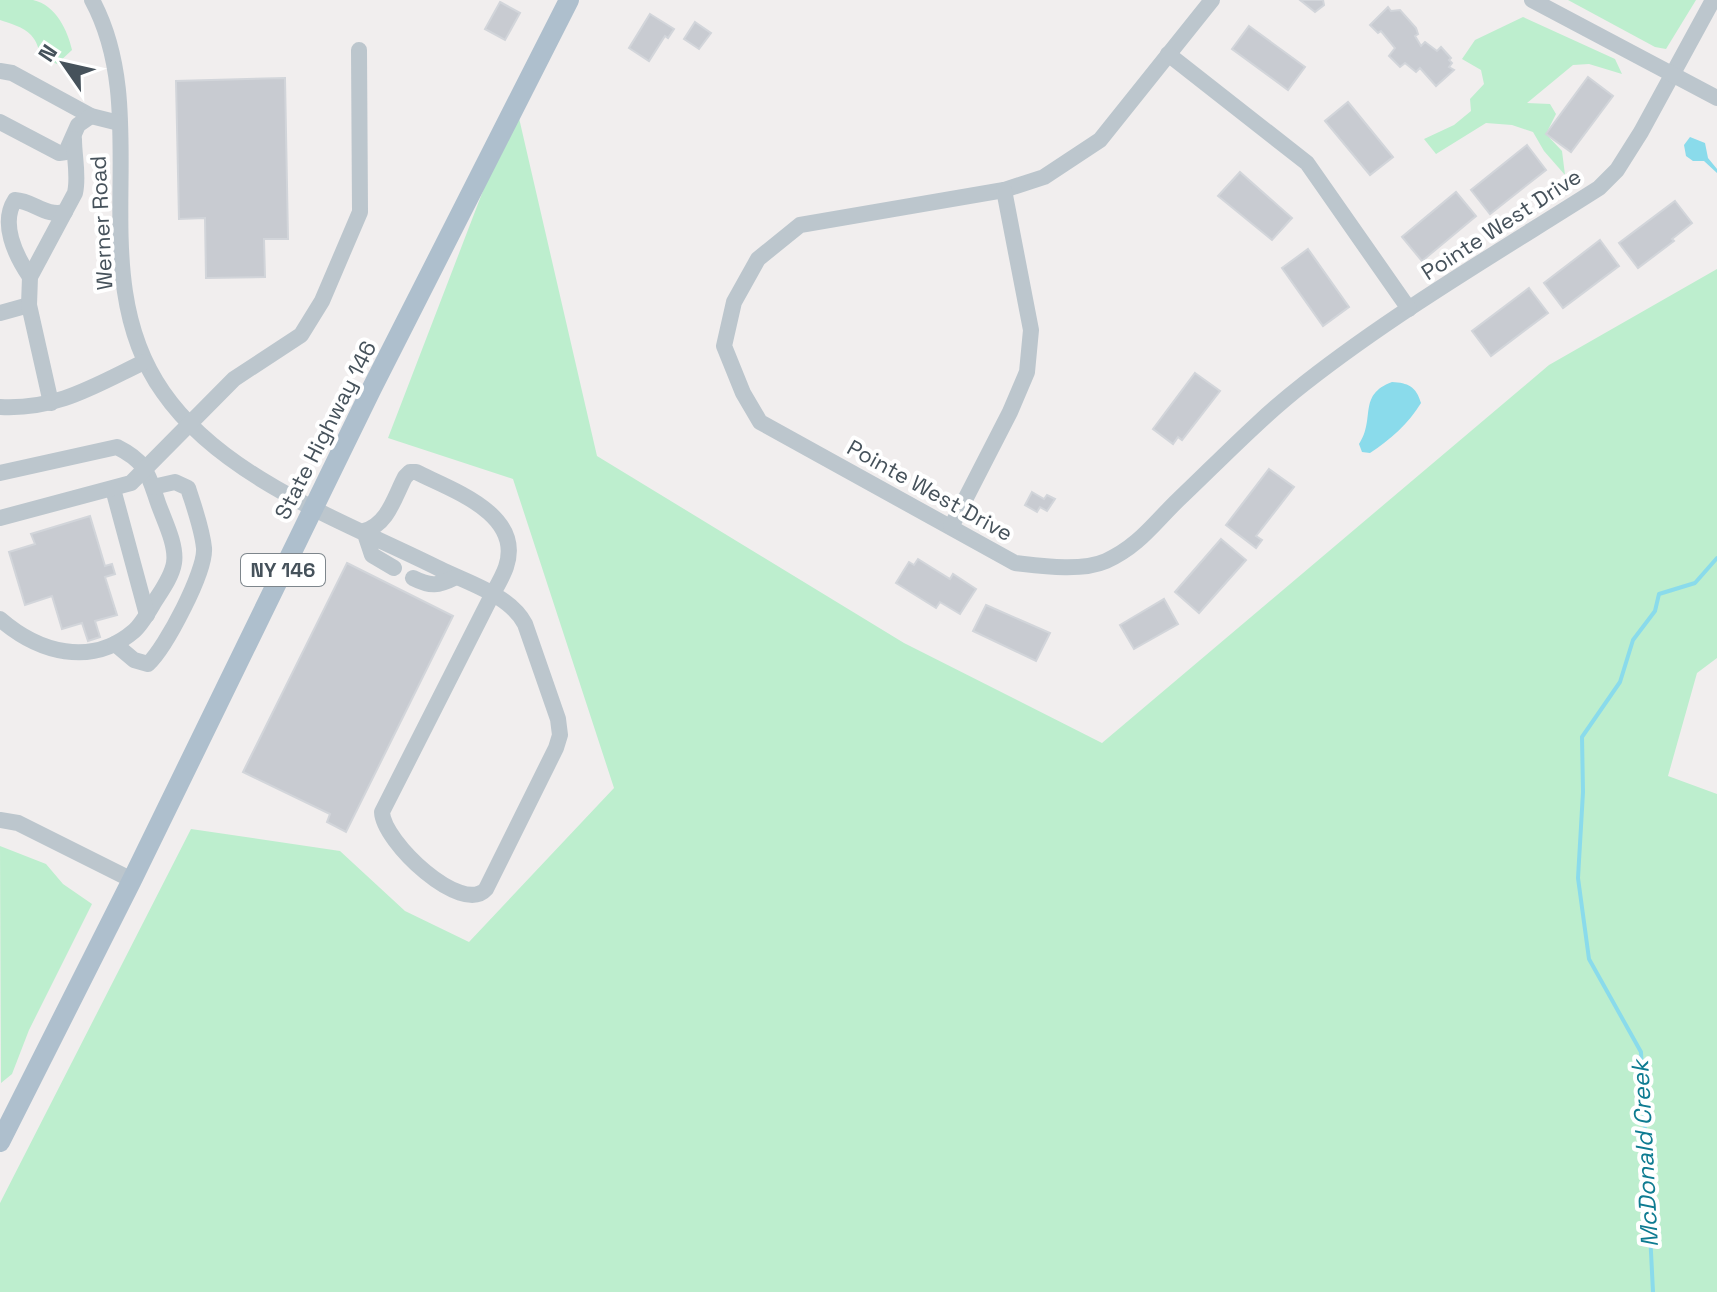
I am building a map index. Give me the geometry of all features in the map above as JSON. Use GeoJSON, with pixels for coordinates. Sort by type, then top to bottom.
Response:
{"type":"FeatureCollection","features":[{"type":"Feature","properties":{"kind":"main road","name":"State Highway 146"},"geometry":{"type":"LineString","coordinates":[[3,1130],[132,880],[313,507],[569,0]]}},
{"type":"Feature","properties":{"kind":"street","name":"Werner Road"},"geometry":{"type":"LineString","coordinates":[[92,0],[102,18],[116,71],[122,272],[134,340],[163,393],[218,452],[313,507],[492,595]]}},
{"type":"Feature","properties":{"kind":"street","name":"Pointe West Drive"},"geometry":{"type":"LineString","coordinates":[[1212,0],[1100,140],[1044,177],[1004,190],[800,225],[758,259],[734,302],[724,346],[743,393],[760,422],[1015,563],[1055,567],[1103,562],[1139,542],[1199,480],[1304,384],[1409,309],[1599,188],[1617,170],[1633,145],[1713,0]]}},
{"type":"Feature","properties":{"kind":"street"},"geometry":{"type":"LineString","coordinates":[[1532,0],[1717,98]]}},
{"type":"Feature","properties":{"kind":"street"},"geometry":{"type":"LineString","coordinates":[[0,518],[131,483],[234,379],[301,335],[322,301],[360,212],[359,50]]}},
{"type":"Feature","properties":{"kind":"street"},"geometry":{"type":"LineString","coordinates":[[1168,54],[1307,163],[1409,309]]}},
{"type":"Feature","properties":{"kind":"street"},"geometry":{"type":"LineString","coordinates":[[0,71],[12,73],[91,116],[119,123]]}},
{"type":"Feature","properties":{"kind":"street"},"geometry":{"type":"LineString","coordinates":[[0,122],[59,153],[66,152],[78,125],[91,116]]}},
{"type":"Feature","properties":{"kind":"street"},"geometry":{"type":"LineString","coordinates":[[51,403],[29,305],[30,277],[78,182],[74,139]]}},
{"type":"Feature","properties":{"kind":"street"},"geometry":{"type":"LineString","coordinates":[[951,527],[1027,372],[1031,330],[1004,190]]}},
{"type":"Feature","properties":{"kind":"street"},"geometry":{"type":"LineString","coordinates":[[30,277],[11,253],[3,216],[6,207],[15,200],[48,213],[65,212]]}},
{"type":"Feature","properties":{"kind":"street"},"geometry":{"type":"LineString","coordinates":[[0,313],[29,305]]}},
{"type":"Feature","properties":{"kind":"street"},"geometry":{"type":"LineString","coordinates":[[0,407],[27,409],[51,403],[144,362]]}},
{"type":"Feature","properties":{"kind":"street"},"geometry":{"type":"LineString","coordinates":[[0,473],[117,447],[131,454],[146,467],[172,546],[174,563],[147,615],[135,630],[115,644],[92,651],[67,652],[41,646],[17,634],[0,619]]}},
{"type":"Feature","properties":{"kind":"street"},"geometry":{"type":"LineString","coordinates":[[394,568],[372,555],[364,531],[384,520],[410,472],[416,472],[483,506],[500,524],[508,544],[507,565],[382,812],[382,821],[408,856],[427,875],[472,898],[480,896],[486,889],[560,735],[558,719],[525,624],[509,603],[492,595]]}},
{"type":"Feature","properties":{"kind":"street"},"geometry":{"type":"LineString","coordinates":[[115,644],[134,660],[148,664],[164,646],[203,563],[202,537],[188,488],[175,482],[153,487]]}},
{"type":"Feature","properties":{"kind":"street"},"geometry":{"type":"LineString","coordinates":[[113,489],[147,615]]}},
{"type":"Feature","properties":{"kind":"street"},"geometry":{"type":"LineString","coordinates":[[413,578],[429,586],[440,585],[456,577]]}},
{"type":"Feature","properties":{"kind":"street"},"geometry":{"type":"LineString","coordinates":[[0,820],[18,823],[132,880]]}},
{"type":"Feature","properties":{"kind":"green space"},"geometry":{"type":"Polygon","coordinates":[[[0,0],[33,0],[48,7],[64,27],[72,50],[57,64],[44,57],[28,32],[0,20],[0,0]]]}},
{"type":"Feature","properties":{"kind":"green space"},"geometry":{"type":"Polygon","coordinates":[[[1568,0],[1696,0],[1666,49],[1655,47],[1568,0]]]}},
{"type":"Feature","properties":{"kind":"green space"},"geometry":{"type":"Polygon","coordinates":[[[1523,17],[1615,59],[1622,74],[1589,64],[1573,65],[1527,103],[1550,104],[1556,114],[1546,134],[1562,151],[1565,175],[1544,151],[1533,132],[1512,125],[1486,123],[1436,154],[1424,139],[1454,125],[1471,111],[1470,99],[1484,84],[1481,70],[1462,59],[1475,40],[1523,17]]]}},
{"type":"Feature","properties":{"kind":"green space"},"geometry":{"type":"Polygon","coordinates":[[[516,105],[597,456],[904,643],[1102,743],[1549,365],[1717,269],[1717,658],[1697,673],[1668,776],[1717,794],[1717,1292],[0,1292],[0,1203],[191,829],[340,851],[405,911],[469,942],[614,788],[513,479],[388,438],[516,105]]]}},
{"type":"Feature","properties":{"kind":"green space"},"geometry":{"type":"Polygon","coordinates":[[[0,846],[46,864],[63,884],[92,904],[29,1030],[12,1074],[1,1083],[0,846]]]}},
{"type":"Feature","properties":{"kind":"water"},"geometry":{"type":"Polygon","coordinates":[[[1690,137],[1705,143],[1708,158],[1717,173],[1704,161],[1693,161],[1686,156],[1684,145],[1690,137]]]}},
{"type":"Feature","properties":{"kind":"water"},"geometry":{"type":"Polygon","coordinates":[[[1392,382],[1411,386],[1421,403],[1392,437],[1370,453],[1362,452],[1359,444],[1374,394],[1392,382]]]}},
{"type":"Feature","properties":{"kind":"building"},"geometry":{"type":"Polygon","coordinates":[[[1300,0],[1323,0],[1324,5],[1315,12],[1300,0]]]}},
{"type":"Feature","properties":{"kind":"building"},"geometry":{"type":"Polygon","coordinates":[[[500,2],[520,13],[505,40],[485,29],[500,2]]]}},
{"type":"Feature","properties":{"kind":"building"},"geometry":{"type":"Polygon","coordinates":[[[1388,7],[1391,11],[1400,10],[1416,28],[1418,34],[1415,36],[1421,46],[1425,42],[1437,51],[1441,47],[1451,58],[1449,67],[1454,70],[1436,86],[1420,68],[1416,72],[1405,63],[1400,67],[1389,56],[1395,48],[1381,31],[1378,33],[1370,25],[1388,7]]]}},
{"type":"Feature","properties":{"kind":"building"},"geometry":{"type":"Polygon","coordinates":[[[650,14],[674,29],[668,38],[665,36],[649,61],[629,48],[650,14]]]}},
{"type":"Feature","properties":{"kind":"building"},"geometry":{"type":"Polygon","coordinates":[[[695,22],[711,33],[699,49],[684,39],[695,22]]]}},
{"type":"Feature","properties":{"kind":"building"},"geometry":{"type":"Polygon","coordinates":[[[1249,26],[1305,67],[1288,90],[1232,49],[1249,26]]]}},
{"type":"Feature","properties":{"kind":"building"},"geometry":{"type":"Polygon","coordinates":[[[1588,77],[1613,96],[1571,152],[1546,134],[1588,77]]]}},
{"type":"Feature","properties":{"kind":"building"},"geometry":{"type":"Polygon","coordinates":[[[285,78],[288,239],[264,239],[265,277],[206,278],[205,218],[179,219],[176,81],[285,78]]]}},
{"type":"Feature","properties":{"kind":"building"},"geometry":{"type":"Polygon","coordinates":[[[1348,102],[1393,157],[1370,175],[1325,121],[1348,102]]]}},
{"type":"Feature","properties":{"kind":"building"},"geometry":{"type":"Polygon","coordinates":[[[1527,145],[1546,170],[1490,214],[1471,190],[1527,145]]]}},
{"type":"Feature","properties":{"kind":"building"},"geometry":{"type":"Polygon","coordinates":[[[1240,172],[1292,218],[1272,240],[1218,196],[1240,172]]]}},
{"type":"Feature","properties":{"kind":"building"},"geometry":{"type":"Polygon","coordinates":[[[1456,192],[1476,216],[1422,261],[1402,237],[1456,192]]]}},
{"type":"Feature","properties":{"kind":"building"},"geometry":{"type":"Polygon","coordinates":[[[1675,201],[1692,223],[1638,268],[1619,243],[1675,201]]]}},
{"type":"Feature","properties":{"kind":"building"},"geometry":{"type":"Polygon","coordinates":[[[1600,240],[1619,266],[1563,308],[1544,283],[1600,240]]]}},
{"type":"Feature","properties":{"kind":"building"},"geometry":{"type":"Polygon","coordinates":[[[1308,249],[1349,307],[1323,326],[1282,268],[1308,249]]]}},
{"type":"Feature","properties":{"kind":"building"},"geometry":{"type":"Polygon","coordinates":[[[1529,288],[1548,313],[1491,356],[1472,331],[1529,288]]]}},
{"type":"Feature","properties":{"kind":"building"},"geometry":{"type":"Polygon","coordinates":[[[1195,373],[1220,391],[1182,440],[1178,437],[1173,444],[1153,429],[1195,373]]]}},
{"type":"Feature","properties":{"kind":"building"},"geometry":{"type":"Polygon","coordinates":[[[1269,469],[1294,487],[1256,536],[1262,540],[1256,548],[1226,525],[1269,469]]]}},
{"type":"Feature","properties":{"kind":"building"},"geometry":{"type":"Polygon","coordinates":[[[1032,492],[1044,499],[1047,495],[1055,499],[1047,511],[1040,507],[1037,512],[1025,505],[1032,492]]]}},
{"type":"Feature","properties":{"kind":"building"},"geometry":{"type":"Polygon","coordinates":[[[90,516],[105,566],[112,564],[115,574],[105,577],[117,615],[95,621],[100,637],[88,641],[82,623],[62,629],[52,596],[25,605],[9,552],[35,544],[31,534],[90,516]]]}},
{"type":"Feature","properties":{"kind":"building"},"geometry":{"type":"Polygon","coordinates":[[[1221,539],[1246,560],[1199,613],[1175,592],[1221,539]]]}},
{"type":"Feature","properties":{"kind":"building"},"geometry":{"type":"Polygon","coordinates":[[[918,559],[950,579],[953,574],[976,589],[960,614],[940,602],[936,608],[896,583],[909,562],[914,565],[918,559]]]}},
{"type":"Feature","properties":{"kind":"building"},"geometry":{"type":"Polygon","coordinates":[[[347,563],[453,616],[346,832],[327,822],[330,814],[243,772],[347,563]]]}},
{"type":"Feature","properties":{"kind":"building"},"geometry":{"type":"Polygon","coordinates":[[[1164,599],[1178,624],[1134,649],[1120,625],[1164,599]]]}},
{"type":"Feature","properties":{"kind":"building"},"geometry":{"type":"Polygon","coordinates":[[[986,605],[1050,633],[1036,661],[973,631],[986,605]]]}},
{"type":"Feature","properties":{"kind":"waterway","name":"McDonald Creek"},"geometry":{"type":"LineString","coordinates":[[1653,1292],[1641,1052],[1589,959],[1578,878],[1583,792],[1582,737],[1620,682],[1633,640],[1655,611],[1659,594],[1695,583],[1717,558]]}}]}
